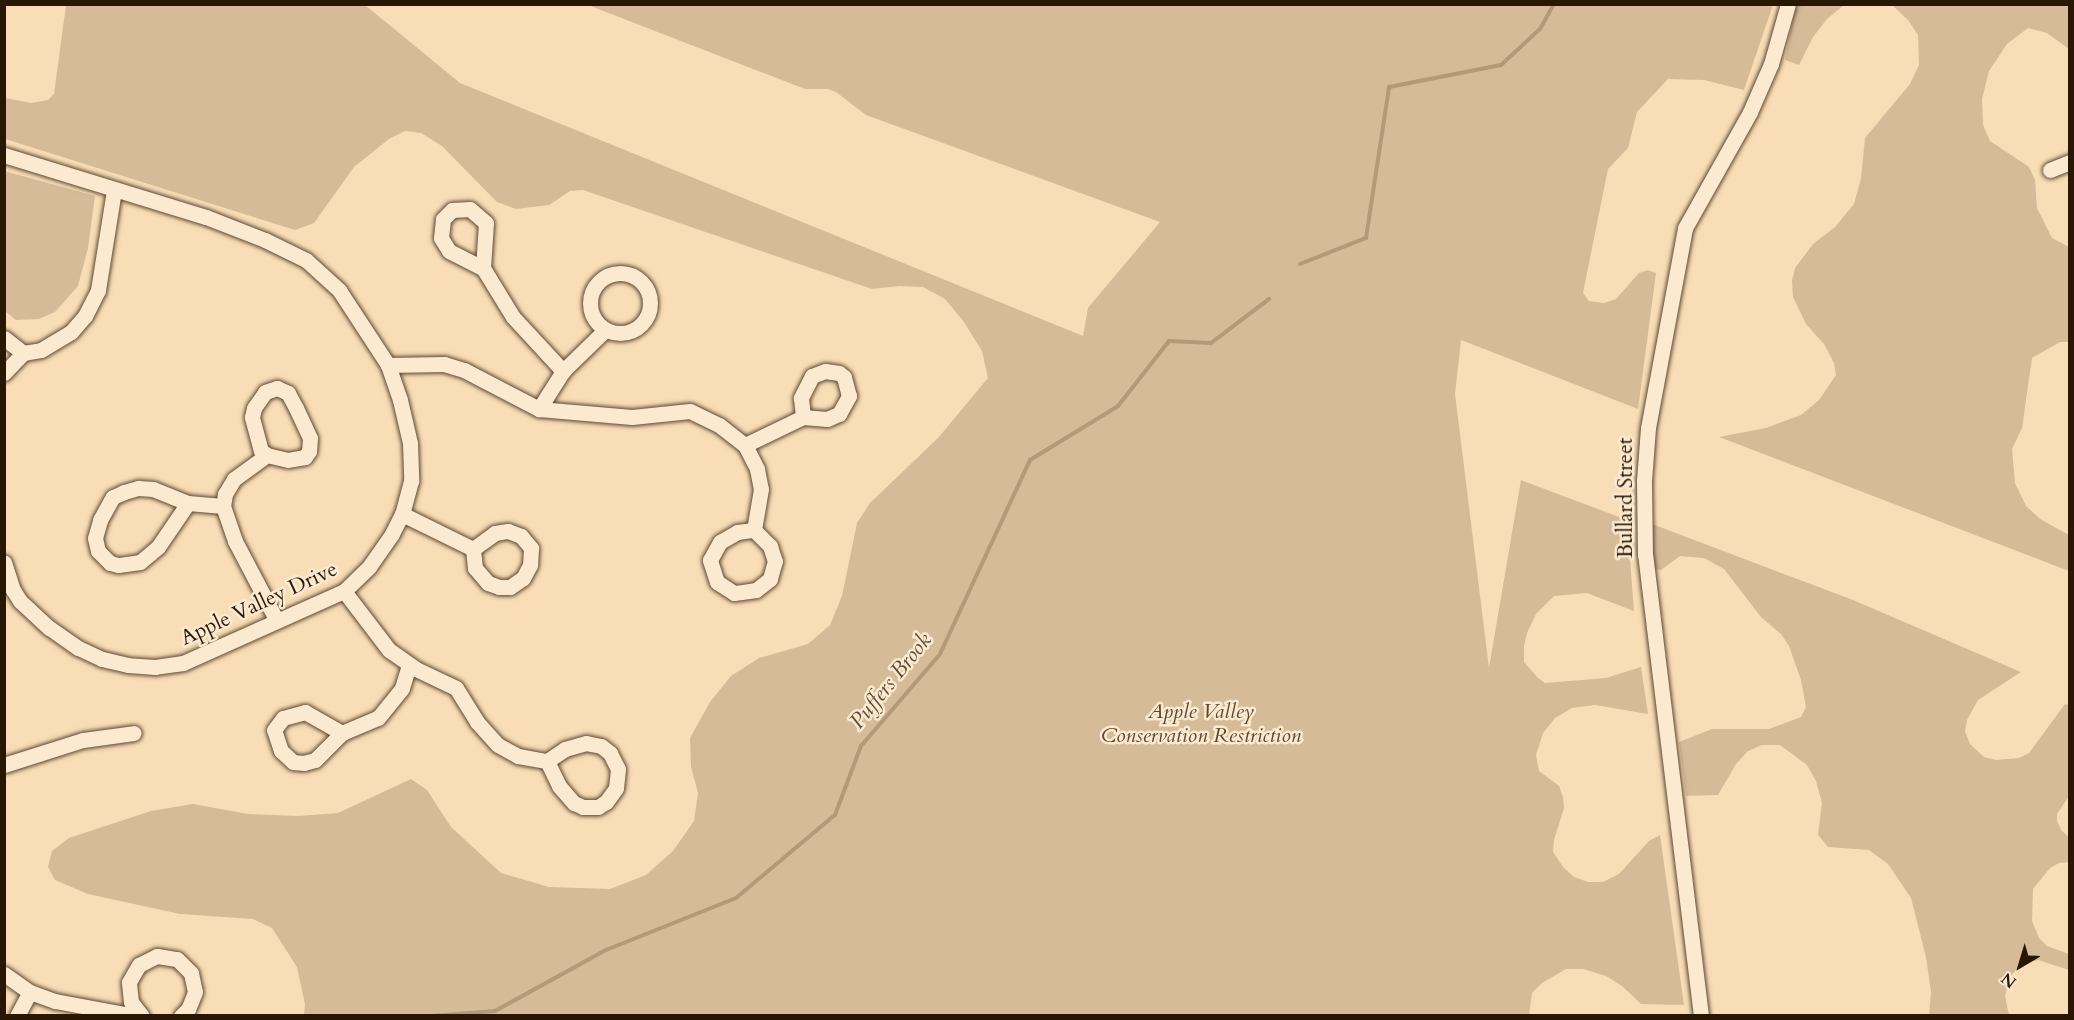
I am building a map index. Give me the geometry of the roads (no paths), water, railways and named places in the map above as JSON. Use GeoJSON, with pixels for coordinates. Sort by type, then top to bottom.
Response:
{"type":"FeatureCollection","features":[{"type":"Feature","properties":{"kind":"street","name":"Bullard Street"},"geometry":{"type":"LineString","coordinates":[[1701,1016],[1645,555],[1647,428],[1684,228],[1750,112],[1771,64],[1788,4]]}},
{"type":"Feature","properties":{"kind":"street","name":"Apple Valley Drive"},"geometry":{"type":"LineString","coordinates":[[4,155],[206,218],[265,240],[306,260],[339,290],[388,364],[400,400],[410,443],[411,481],[402,514],[392,534],[369,567],[344,591],[192,660],[168,666],[140,666],[102,659],[78,648],[33,615],[9,592],[4,562]]}},
{"type":"Feature","properties":{"kind":"street"},"geometry":{"type":"LineString","coordinates":[[2050,170],[2070,162]]}},
{"type":"Feature","properties":{"kind":"street"},"geometry":{"type":"LineString","coordinates":[[4,373],[23,353],[41,350],[62,339],[71,332],[92,306],[98,290],[114,190]]}},
{"type":"Feature","properties":{"kind":"street"},"geometry":{"type":"LineString","coordinates":[[483,268],[513,317],[563,372]]}},
{"type":"Feature","properties":{"kind":"street"},"geometry":{"type":"LineString","coordinates":[[613,273],[630,273],[646,284],[651,303],[643,325],[624,332],[605,330],[594,321],[590,303],[596,285],[613,273]]}},
{"type":"Feature","properties":{"kind":"street"},"geometry":{"type":"LineString","coordinates":[[538,409],[563,372],[605,330]]}},
{"type":"Feature","properties":{"kind":"street"},"geometry":{"type":"LineString","coordinates":[[4,338],[23,353]]}},
{"type":"Feature","properties":{"kind":"street"},"geometry":{"type":"LineString","coordinates":[[388,364],[444,364],[464,370],[538,409],[632,417],[690,411],[719,425],[745,445],[758,469],[761,489],[754,530]]}},
{"type":"Feature","properties":{"kind":"street"},"geometry":{"type":"LineString","coordinates":[[277,388],[288,393],[311,445],[305,457],[275,459],[267,455],[261,451],[252,417],[254,408],[265,392],[277,388]]}},
{"type":"Feature","properties":{"kind":"street"},"geometry":{"type":"LineString","coordinates":[[745,445],[803,417]]}},
{"type":"Feature","properties":{"kind":"street"},"geometry":{"type":"LineString","coordinates":[[267,455],[234,479],[225,494],[223,506],[235,541],[277,621]]}},
{"type":"Feature","properties":{"kind":"street"},"geometry":{"type":"LineString","coordinates":[[188,503],[158,547],[140,562],[118,565],[110,562],[98,551],[95,538],[98,528],[108,505],[117,494],[146,488],[188,503],[223,506]]}},
{"type":"Feature","properties":{"kind":"street"},"geometry":{"type":"LineString","coordinates":[[402,514],[473,549]]}},
{"type":"Feature","properties":{"kind":"street"},"geometry":{"type":"LineString","coordinates":[[754,530],[771,546],[775,561],[770,579],[756,590],[734,593],[717,582],[710,560],[720,542],[737,532],[754,530]]}},
{"type":"Feature","properties":{"kind":"street"},"geometry":{"type":"LineString","coordinates":[[344,591],[382,642],[409,665],[456,688],[485,732],[508,751],[531,761],[547,761],[565,749],[586,743],[601,746],[610,753],[618,769],[616,788],[606,802],[598,807],[583,807],[574,803],[559,786],[547,761]]}},
{"type":"Feature","properties":{"kind":"street"},"geometry":{"type":"LineString","coordinates":[[342,733],[378,718],[402,688],[409,665]]}},
{"type":"Feature","properties":{"kind":"street"},"geometry":{"type":"LineString","coordinates":[[4,765],[83,740],[134,733]]}},
{"type":"Feature","properties":{"kind":"street"},"geometry":{"type":"LineString","coordinates":[[142,1016],[131,1002],[129,982],[139,964],[157,956],[177,959],[191,973],[195,992],[188,1009],[181,1016]]}},
{"type":"Feature","properties":{"kind":"street"},"geometry":{"type":"LineString","coordinates":[[4,974],[30,992],[55,1002],[135,1016]]}},
{"type":"Feature","properties":{"kind":"street"},"geometry":{"type":"LineString","coordinates":[[17,1016],[30,992]]}},
{"type":"Feature","properties":{"kind":"waterway"},"geometry":{"type":"LineString","coordinates":[[1300,264],[1366,238],[1389,87],[1501,65],[1540,29],[1554,4]]}},
{"type":"Feature","properties":{"kind":"waterway","name":"Puffers Brook"},"geometry":{"type":"LineString","coordinates":[[432,1016],[495,1011],[606,950],[736,898],[835,815],[861,746],[940,654],[1030,460],[1118,406],[1169,341],[1211,343],[1269,299]]}},
{"type":"Feature","properties":{"kind":"park label","name":"Apple Valley Conservation Restriction"},"geometry":{"type":"Point","coordinates":[1201,724]}}]}
